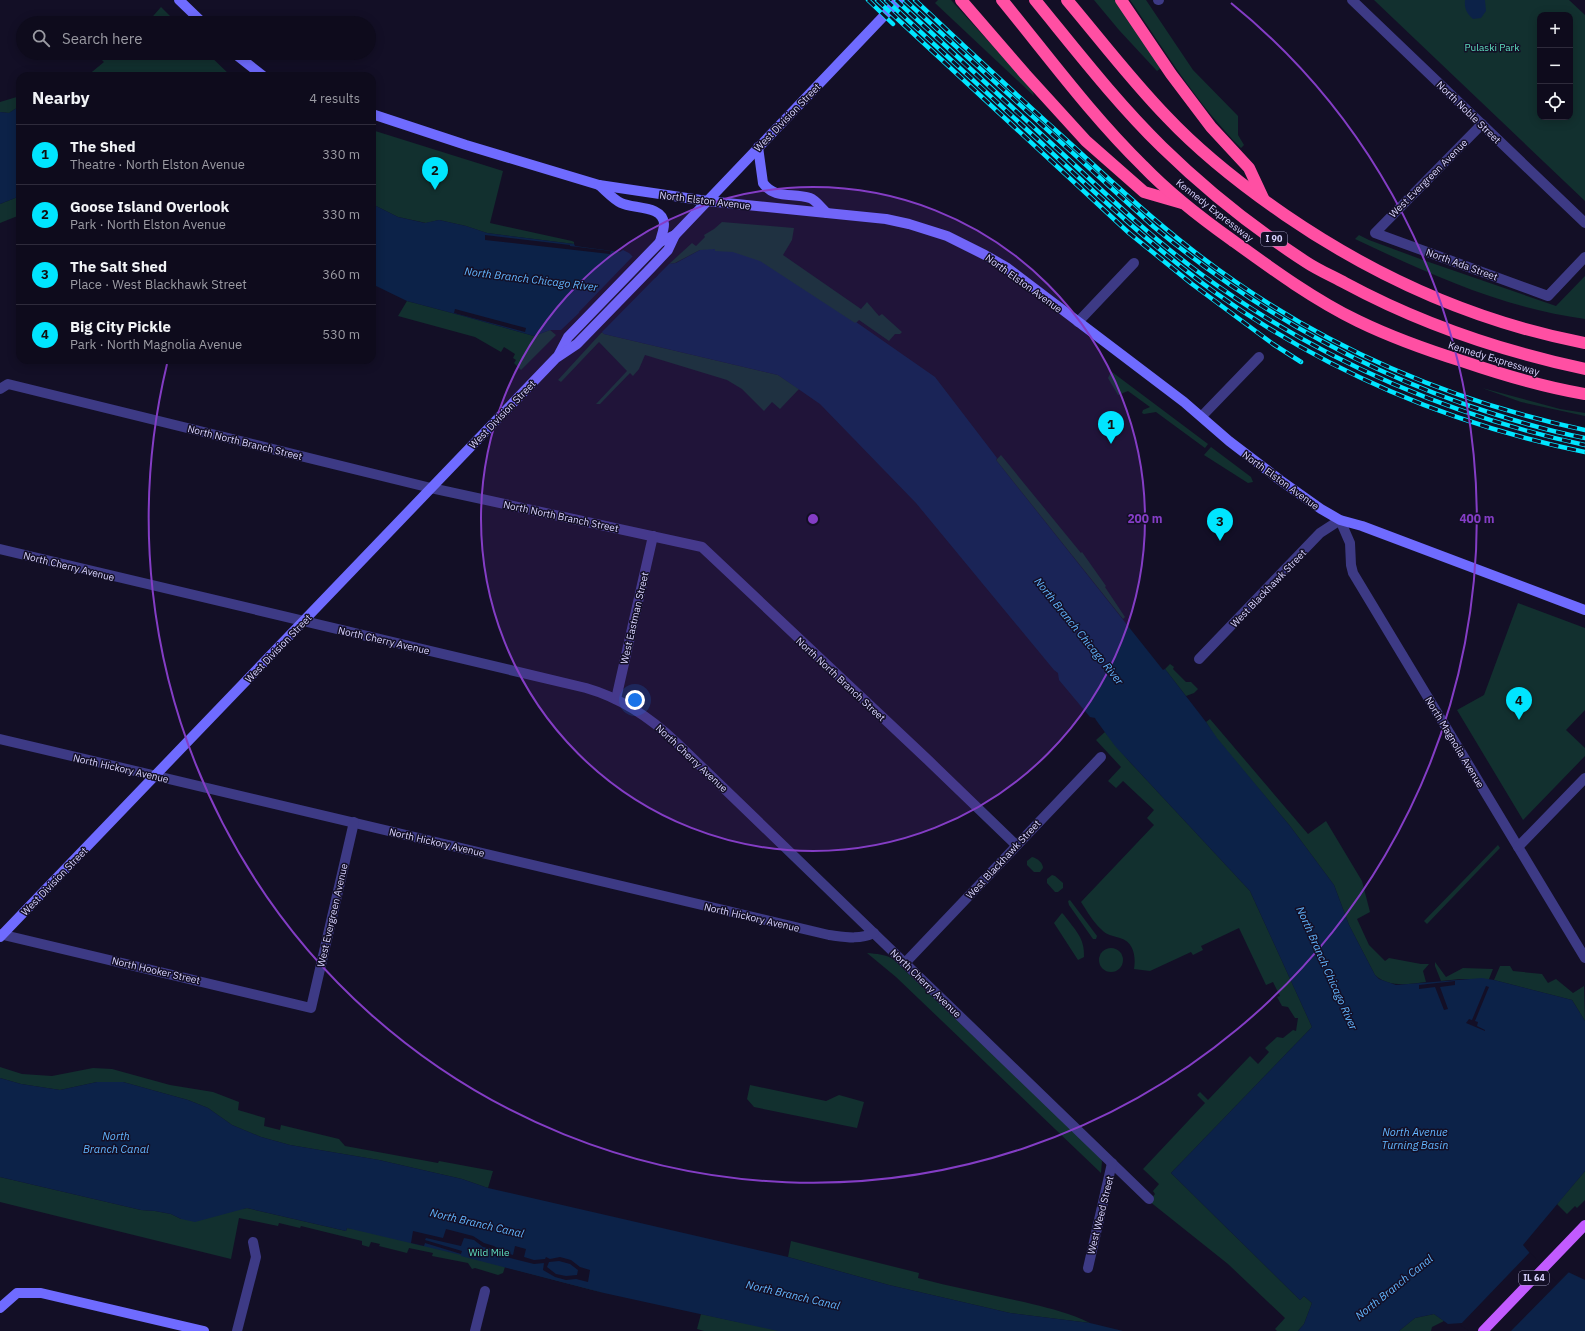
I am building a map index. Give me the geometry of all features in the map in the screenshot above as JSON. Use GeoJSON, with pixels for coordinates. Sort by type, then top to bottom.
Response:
{"type":"FeatureCollection","features":[{"type":"Feature","properties":{"kind":"highway"},"geometry":{"type":"LineString","coordinates":[[961,0],[1086,141],[1144,192],[1186,204]]}},
{"type":"Feature","properties":{"kind":"highway","name":"Kennedy Expressway"},"geometry":{"type":"LineString","coordinates":[[1002,0],[1071,86],[1112,134],[1144,168],[1186,204],[1264,263],[1315,296],[1358,321],[1423,348],[1497,373],[1565,391],[1585,394]]}},
{"type":"Feature","properties":{"kind":"highway","name":"I 90"},"geometry":{"type":"LineString","coordinates":[[1035,0],[1123,106],[1179,164],[1239,215],[1307,263],[1414,317],[1464,336],[1537,359],[1585,369]]}},
{"type":"Feature","properties":{"kind":"highway","name":"I 90"},"geometry":{"type":"LineString","coordinates":[[1067,0],[1139,86],[1167,117],[1206,154],[1238,181],[1319,238],[1358,262],[1431,297],[1491,320],[1534,332],[1585,343]]}},
{"type":"Feature","properties":{"kind":"highway"},"geometry":{"type":"LineString","coordinates":[[1121,0],[1171,74],[1207,122],[1249,168],[1265,201]]}},
{"type":"Feature","properties":{"kind":"main road"},"geometry":{"type":"LineString","coordinates":[[179,0],[196,16]]}},
{"type":"Feature","properties":{"kind":"main road","name":"West Division Street"},"geometry":{"type":"LineString","coordinates":[[1,935],[556,358],[576,344],[668,250],[675,235],[899,0]]}},
{"type":"Feature","properties":{"kind":"main road"},"geometry":{"type":"LineString","coordinates":[[243,60],[258,72]]}},
{"type":"Feature","properties":{"kind":"main road","name":"North Elston Avenue"},"geometry":{"type":"LineString","coordinates":[[376,115],[489,152],[599,185],[707,201],[886,219],[909,224],[947,236],[979,251],[1006,267],[1202,416],[1228,441],[1321,509],[1340,520],[1362,526],[1585,610]]}},
{"type":"Feature","properties":{"kind":"main road"},"geometry":{"type":"LineString","coordinates":[[758,147],[763,183],[766,187],[776,194],[811,198],[827,213]]}},
{"type":"Feature","properties":{"kind":"main road"},"geometry":{"type":"LineString","coordinates":[[599,185],[622,204],[653,211],[658,214],[664,222],[660,242]]}},
{"type":"Feature","properties":{"kind":"main road","name":"West Division Street"},"geometry":{"type":"LineString","coordinates":[[556,358],[568,337],[586,318],[660,242],[675,235]]}},
{"type":"Feature","properties":{"kind":"main road","name":"IL 64"},"geometry":{"type":"LineString","coordinates":[[1483,1331],[1585,1225]]}},
{"type":"Feature","properties":{"kind":"main road"},"geometry":{"type":"LineString","coordinates":[[0,1308],[17,1293],[41,1293],[204,1331]]}},
{"type":"Feature","properties":{"kind":"street","name":"North Noble Street"},"geometry":{"type":"LineString","coordinates":[[1354,1],[1585,223]]}},
{"type":"Feature","properties":{"kind":"street","name":"West Evergreen Avenue"},"geometry":{"type":"LineString","coordinates":[[1375,233],[1482,124]]}},
{"type":"Feature","properties":{"kind":"street","name":"North Ada Street"},"geometry":{"type":"LineString","coordinates":[[1375,233],[1548,296],[1585,257]]}},
{"type":"Feature","properties":{"kind":"street"},"geometry":{"type":"LineString","coordinates":[[1078,322],[1134,263]]}},
{"type":"Feature","properties":{"kind":"street"},"geometry":{"type":"LineString","coordinates":[[1202,416],[1259,357]]}},
{"type":"Feature","properties":{"kind":"street","name":"North North Branch Street"},"geometry":{"type":"LineString","coordinates":[[0,389],[8,384],[431,488],[702,547],[1016,845]]}},
{"type":"Feature","properties":{"kind":"street","name":"West Blackhawk Street"},"geometry":{"type":"LineString","coordinates":[[1199,659],[1320,533],[1340,520]]}},
{"type":"Feature","properties":{"kind":"street","name":"North Magnolia Avenue"},"geometry":{"type":"LineString","coordinates":[[1340,520],[1350,543],[1350,565],[1353,573],[1585,958]]}},
{"type":"Feature","properties":{"kind":"street","name":"West Eastman Street"},"geometry":{"type":"LineString","coordinates":[[616,699],[653,536]]}},
{"type":"Feature","properties":{"kind":"street","name":"North Cherry Avenue"},"geometry":{"type":"LineString","coordinates":[[0,549],[385,639],[586,688],[616,699],[645,716],[663,730],[1149,1199]]}},
{"type":"Feature","properties":{"kind":"street","name":"North Hickory Avenue"},"geometry":{"type":"LineString","coordinates":[[0,739],[829,935],[856,938],[865,937],[874,933]]}},
{"type":"Feature","properties":{"kind":"street","name":"West Blackhawk Street"},"geometry":{"type":"LineString","coordinates":[[905,963],[1101,757]]}},
{"type":"Feature","properties":{"kind":"street"},"geometry":{"type":"LineString","coordinates":[[1518,847],[1585,778]]}},
{"type":"Feature","properties":{"kind":"street","name":"West Evergreen Avenue"},"geometry":{"type":"LineString","coordinates":[[311,1008],[354,822]]}},
{"type":"Feature","properties":{"kind":"street","name":"North Hooker Street"},"geometry":{"type":"LineString","coordinates":[[1,935],[311,1008]]}},
{"type":"Feature","properties":{"kind":"street","name":"West Weed Street"},"geometry":{"type":"LineString","coordinates":[[1088,1268],[1112,1163]]}},
{"type":"Feature","properties":{"kind":"street"},"geometry":{"type":"LineString","coordinates":[[237,1331],[256,1257],[253,1242]]}},
{"type":"Feature","properties":{"kind":"street"},"geometry":{"type":"LineString","coordinates":[[475,1331],[485,1291]]}},
{"type":"Feature","properties":{"kind":"green space"},"geometry":{"type":"Polygon","coordinates":[[[938,0],[951,0],[1032,89],[1034,96],[935,3],[938,0]]]}},
{"type":"Feature","properties":{"kind":"green space"},"geometry":{"type":"Polygon","coordinates":[[[1094,0],[1116,0],[1161,68],[1157,71],[1119,30],[1094,0]]]}},
{"type":"Feature","properties":{"kind":"green space"},"geometry":{"type":"Polygon","coordinates":[[[1130,0],[1146,0],[1193,70],[1238,116],[1238,135],[1244,145],[1241,148],[1196,95],[1130,0]]]}},
{"type":"Feature","properties":{"kind":"green space","name":"Pulaski Park"},"geometry":{"type":"Polygon","coordinates":[[[1374,0],[1569,0],[1585,15],[1585,201],[1374,0]]]}},
{"type":"Feature","properties":{"kind":"green space"},"geometry":{"type":"Polygon","coordinates":[[[161,7],[170,16],[153,16],[161,7]]]}},
{"type":"Feature","properties":{"kind":"green space"},"geometry":{"type":"Polygon","coordinates":[[[102,60],[214,60],[227,72],[92,72],[104,62],[102,60]]]}},
{"type":"Feature","properties":{"kind":"green space"},"geometry":{"type":"Polygon","coordinates":[[[16,97],[16,109],[9,113],[0,112],[0,102],[16,97]]]}},
{"type":"Feature","properties":{"kind":"green space"},"geometry":{"type":"Polygon","coordinates":[[[376,131],[503,171],[490,223],[572,241],[574,244],[487,233],[466,226],[439,220],[426,223],[398,217],[376,206],[376,131]]]}},
{"type":"Feature","properties":{"kind":"green space"},"geometry":{"type":"Polygon","coordinates":[[[16,198],[16,217],[0,223],[0,204],[16,198]]]}},
{"type":"Feature","properties":{"kind":"green space"},"geometry":{"type":"Polygon","coordinates":[[[722,222],[794,228],[792,240],[783,255],[861,309],[867,302],[879,316],[882,314],[902,332],[900,334],[895,334],[889,341],[859,320],[855,324],[700,250],[675,263],[669,264],[692,243],[696,246],[705,237],[704,235],[722,222]]]}},
{"type":"Feature","properties":{"kind":"green space"},"geometry":{"type":"Polygon","coordinates":[[[1359,235],[1423,260],[1556,306],[1585,276],[1585,319],[1525,307],[1467,288],[1411,265],[1355,239],[1359,235]]]}},
{"type":"Feature","properties":{"kind":"green space"},"geometry":{"type":"Polygon","coordinates":[[[407,301],[534,336],[550,330],[556,335],[521,370],[514,363],[516,360],[513,358],[515,354],[504,347],[501,352],[475,337],[398,316],[407,301]]]}},
{"type":"Feature","properties":{"kind":"green space"},"geometry":{"type":"Polygon","coordinates":[[[602,332],[604,334],[778,375],[799,389],[780,409],[772,402],[764,411],[742,389],[727,380],[645,355],[639,369],[633,376],[630,373],[600,404],[596,404],[627,371],[599,342],[561,382],[558,380],[602,332]]]}},
{"type":"Feature","properties":{"kind":"green space"},"geometry":{"type":"Polygon","coordinates":[[[1111,372],[1208,444],[1205,448],[1156,412],[1142,413],[1143,410],[1150,407],[1128,391],[1118,395],[1108,378],[1111,372]]]}},
{"type":"Feature","properties":{"kind":"green space"},"geometry":{"type":"Polygon","coordinates":[[[1482,388],[1560,409],[1585,413],[1585,416],[1521,402],[1482,388]]]}},
{"type":"Feature","properties":{"kind":"green space"},"geometry":{"type":"Polygon","coordinates":[[[1211,447],[1251,477],[1253,482],[1248,483],[1204,455],[1211,447]]]}},
{"type":"Feature","properties":{"kind":"green space"},"geometry":{"type":"Polygon","coordinates":[[[1001,455],[1081,553],[1082,552],[1106,586],[1105,587],[1125,617],[1123,619],[996,460],[1001,455]]]}},
{"type":"Feature","properties":{"kind":"green space"},"geometry":{"type":"Polygon","coordinates":[[[1518,603],[1585,628],[1585,710],[1566,730],[1585,748],[1585,756],[1523,820],[1457,710],[1484,695],[1518,603]]]}},
{"type":"Feature","properties":{"kind":"green space"},"geometry":{"type":"Polygon","coordinates":[[[1170,664],[1186,682],[1191,682],[1198,689],[1194,693],[1186,696],[1165,669],[1170,664]]]}},
{"type":"Feature","properties":{"kind":"green space"},"geometry":{"type":"Polygon","coordinates":[[[1210,719],[1308,834],[1326,821],[1362,881],[1370,912],[1357,919],[1369,945],[1385,961],[1389,958],[1429,964],[1423,971],[1426,982],[1399,984],[1386,982],[1375,975],[1349,925],[1334,885],[1290,826],[1216,738],[1206,722],[1210,719]]]}},
{"type":"Feature","properties":{"kind":"green space"},"geometry":{"type":"Polygon","coordinates":[[[1105,732],[1128,760],[1250,891],[1312,1027],[1171,1173],[1300,1300],[1304,1296],[1312,1303],[1304,1324],[1298,1331],[1277,1331],[1275,1329],[1285,1318],[1228,1264],[1149,1201],[1155,1194],[1153,1191],[1159,1184],[1143,1169],[1205,1103],[1197,1095],[1200,1092],[1208,1100],[1250,1056],[1258,1064],[1269,1052],[1265,1048],[1277,1037],[1283,1038],[1293,1030],[1296,1031],[1298,1018],[1295,1018],[1288,1007],[1282,1006],[1277,997],[1280,996],[1273,982],[1266,985],[1239,928],[1201,946],[1203,950],[1193,955],[1191,952],[1150,971],[1134,969],[1135,960],[1131,946],[1125,940],[1105,933],[1090,916],[1081,902],[1154,825],[1147,818],[1154,810],[1123,781],[1116,788],[1108,781],[1121,767],[1096,740],[1105,732]]]}},
{"type":"Feature","properties":{"kind":"green space"},"geometry":{"type":"Polygon","coordinates":[[[1498,845],[1500,848],[1427,924],[1424,921],[1498,845]]]}},
{"type":"Feature","properties":{"kind":"green space"},"geometry":{"type":"Polygon","coordinates":[[[1032,857],[1042,864],[1043,868],[1040,872],[1034,872],[1027,865],[1027,861],[1032,857]]]}},
{"type":"Feature","properties":{"kind":"green space"},"geometry":{"type":"Polygon","coordinates":[[[1052,875],[1063,883],[1063,888],[1058,892],[1055,892],[1047,883],[1047,879],[1052,875]]]}},
{"type":"Feature","properties":{"kind":"green space"},"geometry":{"type":"Polygon","coordinates":[[[1070,900],[1097,936],[1096,939],[1093,939],[1069,905],[1068,901],[1070,900]]]}},
{"type":"Feature","properties":{"kind":"green space"},"geometry":{"type":"Polygon","coordinates":[[[1062,913],[1081,939],[1084,957],[1078,960],[1054,923],[1062,913]]]}},
{"type":"Feature","properties":{"kind":"green space"},"geometry":{"type":"Polygon","coordinates":[[[1111,948],[1119,952],[1123,960],[1119,968],[1111,972],[1103,968],[1099,960],[1103,952],[1111,948]]]}},
{"type":"Feature","properties":{"kind":"green space"},"geometry":{"type":"Polygon","coordinates":[[[867,953],[885,955],[894,960],[1100,1157],[1102,1161],[1101,1173],[896,977],[867,953]]]}},
{"type":"Feature","properties":{"kind":"green space"},"geometry":{"type":"Polygon","coordinates":[[[1435,962],[1446,977],[1463,968],[1493,969],[1489,979],[1460,979],[1441,981],[1435,966],[1435,962]]]}},
{"type":"Feature","properties":{"kind":"green space"},"geometry":{"type":"Polygon","coordinates":[[[1500,966],[1510,966],[1513,971],[1542,974],[1548,983],[1556,979],[1573,993],[1584,986],[1585,1021],[1572,1000],[1494,980],[1500,966]]]}},
{"type":"Feature","properties":{"kind":"green space"},"geometry":{"type":"Polygon","coordinates":[[[0,1067],[22,1074],[52,1076],[93,1068],[112,1069],[170,1085],[213,1092],[239,1102],[238,1110],[265,1118],[264,1126],[280,1130],[281,1125],[339,1139],[345,1146],[438,1163],[439,1161],[493,1171],[488,1188],[462,1179],[379,1160],[290,1145],[261,1137],[232,1125],[208,1108],[188,1100],[123,1082],[97,1082],[60,1090],[21,1084],[0,1078],[0,1067]]]}},
{"type":"Feature","properties":{"kind":"green space"},"geometry":{"type":"Polygon","coordinates":[[[750,1085],[826,1101],[839,1095],[864,1102],[857,1128],[754,1107],[747,1099],[750,1085]]]}},
{"type":"Feature","properties":{"kind":"green space"},"geometry":{"type":"Polygon","coordinates":[[[1585,1171],[1585,1200],[1577,1208],[1575,1206],[1567,1214],[1557,1204],[1585,1171]]]}},
{"type":"Feature","properties":{"kind":"green space"},"geometry":{"type":"Polygon","coordinates":[[[0,1177],[141,1210],[171,1214],[181,1219],[247,1208],[346,1231],[347,1228],[412,1235],[604,1293],[505,1267],[503,1273],[498,1275],[475,1268],[472,1269],[468,1263],[432,1256],[433,1253],[409,1248],[407,1253],[379,1246],[380,1244],[371,1242],[369,1247],[362,1245],[362,1241],[301,1226],[300,1228],[279,1223],[278,1226],[239,1218],[231,1259],[0,1202],[0,1177]]]}},
{"type":"Feature","properties":{"kind":"green space"},"geometry":{"type":"Polygon","coordinates":[[[791,1241],[919,1273],[918,1278],[1054,1310],[1090,1323],[1010,1313],[889,1285],[788,1257],[791,1241]]]}},
{"type":"Feature","properties":{"kind":"green space"},"geometry":{"type":"Polygon","coordinates":[[[701,1314],[738,1322],[798,1331],[704,1331],[697,1329],[701,1314]]]}},
{"type":"Feature","properties":{"kind":"green space"},"geometry":{"type":"Polygon","coordinates":[[[1434,1314],[1444,1321],[1432,1327],[1431,1331],[1399,1331],[1415,1318],[1434,1314]]]}},
{"type":"Feature","properties":{"kind":"water"},"geometry":{"type":"Polygon","coordinates":[[[1465,0],[1485,0],[1486,11],[1481,18],[1473,19],[1469,15],[1466,11],[1465,0]]]}},
{"type":"Feature","properties":{"kind":"water"},"geometry":{"type":"Polygon","coordinates":[[[16,109],[16,198],[0,204],[0,112],[9,113],[16,109]]]}},
{"type":"Feature","properties":{"kind":"water"},"geometry":{"type":"Polygon","coordinates":[[[376,206],[398,217],[425,223],[439,220],[466,226],[487,233],[574,244],[575,246],[620,252],[623,250],[629,253],[655,278],[669,264],[676,263],[700,250],[715,249],[715,251],[733,252],[760,261],[855,323],[856,322],[935,377],[997,458],[996,460],[1163,670],[1165,669],[1217,738],[1290,826],[1334,885],[1349,925],[1375,975],[1379,979],[1396,985],[1482,978],[1572,1000],[1585,1021],[1585,1171],[1523,1245],[1556,1284],[1568,1272],[1585,1280],[1585,1331],[1472,1331],[1462,1323],[1448,1324],[1434,1314],[1415,1318],[1399,1331],[1298,1331],[1304,1324],[1312,1303],[1304,1296],[1300,1300],[1171,1173],[1312,1027],[1250,891],[1115,746],[1095,718],[1090,717],[1059,680],[1058,673],[916,503],[820,404],[778,375],[604,334],[581,311],[561,330],[550,330],[534,336],[407,301],[376,286],[376,206]]]}},
{"type":"Feature","properties":{"kind":"water","name":"North Branch Canal"},"geometry":{"type":"Polygon","coordinates":[[[0,1078],[21,1084],[60,1090],[97,1082],[123,1082],[188,1100],[208,1108],[232,1125],[261,1137],[290,1145],[379,1160],[462,1179],[488,1188],[788,1257],[889,1285],[1010,1313],[1090,1323],[1123,1331],[778,1331],[604,1293],[461,1255],[347,1228],[346,1231],[247,1208],[195,1222],[181,1219],[171,1214],[141,1210],[0,1177],[0,1078]]]}},
{"type":"Feature","properties":{"kind":"pier"},"geometry":{"type":"Polygon","coordinates":[[[485,235],[611,251],[610,254],[485,240],[485,235]]]}},
{"type":"Feature","properties":{"kind":"pier"},"geometry":{"type":"Polygon","coordinates":[[[634,255],[655,275],[656,273],[658,275],[601,333],[579,312],[634,255]]]}},
{"type":"Feature","properties":{"kind":"pier"},"geometry":{"type":"Polygon","coordinates":[[[455,309],[526,328],[525,332],[454,313],[455,309]]]}},
{"type":"Feature","properties":{"kind":"pier"},"geometry":{"type":"Polygon","coordinates":[[[1455,981],[1455,985],[1440,987],[1448,1009],[1444,1010],[1435,987],[1419,989],[1419,985],[1455,981]]]}},
{"type":"Feature","properties":{"kind":"pier"},"geometry":{"type":"Polygon","coordinates":[[[1486,986],[1489,987],[1475,1021],[1478,1022],[1477,1026],[1485,1031],[1466,1023],[1469,1019],[1472,1020],[1486,986]]]}},
{"type":"Feature","properties":{"kind":"pier"},"geometry":{"type":"Polygon","coordinates":[[[446,1229],[473,1236],[484,1243],[513,1255],[515,1246],[526,1249],[524,1257],[534,1260],[545,1259],[546,1257],[550,1259],[560,1257],[571,1260],[580,1267],[590,1270],[588,1282],[576,1279],[566,1280],[555,1277],[543,1270],[544,1263],[534,1264],[502,1256],[493,1249],[483,1247],[474,1240],[464,1238],[461,1246],[426,1238],[425,1240],[462,1251],[461,1254],[425,1243],[424,1246],[411,1243],[413,1231],[443,1238],[446,1229]],[[559,1261],[549,1262],[547,1267],[556,1274],[566,1276],[577,1275],[578,1270],[570,1264],[559,1261]]]}},
{"type":"Feature","properties":{"kind":"pier"},"geometry":{"type":"Polygon","coordinates":[[[1530,1252],[1556,1282],[1567,1271],[1570,1271],[1511,1331],[1469,1331],[1460,1325],[1530,1252]]]}},
{"type":"Feature","properties":{"kind":"railway"},"geometry":{"type":"LineString","coordinates":[[868,0],[893,24]]}},
{"type":"Feature","properties":{"kind":"railway"},"geometry":{"type":"LineString","coordinates":[[877,0],[1129,233],[1192,284],[1273,344],[1301,362]]}},
{"type":"Feature","properties":{"kind":"railway"},"geometry":{"type":"LineString","coordinates":[[886,0],[1100,198],[1167,255],[1213,291],[1255,320],[1344,370],[1438,410],[1486,427],[1535,441],[1585,452]]}},
{"type":"Feature","properties":{"kind":"railway"},"geometry":{"type":"LineString","coordinates":[[896,0],[1148,232],[1183,261],[1245,304],[1290,332],[1336,357],[1384,380],[1433,400],[1483,417],[1533,432],[1585,445]]}},
{"type":"Feature","properties":{"kind":"railway"},"geometry":{"type":"LineString","coordinates":[[905,0],[1154,227],[1231,286],[1314,336],[1356,359],[1400,379],[1491,413],[1538,427],[1585,438]]}},
{"type":"Feature","properties":{"kind":"railway"},"geometry":{"type":"LineString","coordinates":[[915,0],[1033,110],[1152,217],[1214,267],[1276,308],[1360,354],[1447,391],[1492,406],[1585,430]]}},
{"type":"Feature","properties":{"kind":"place","name":"Goose Island Overlook"},"geometry":{"type":"Point","coordinates":[435,190]}},
{"type":"Feature","properties":{"kind":"place","name":"The Shed"},"geometry":{"type":"Point","coordinates":[1111,444]}},
{"type":"Feature","properties":{"kind":"place","name":"The Salt Shed"},"geometry":{"type":"Point","coordinates":[1220,541]}},
{"type":"Feature","properties":{"kind":"place","name":"Big City Pickle"},"geometry":{"type":"Point","coordinates":[1519,720]}},
{"type":"Feature","properties":{"kind":"water label","name":"North Branch Chicago River"},"geometry":{"type":"Point","coordinates":[531,279]}},
{"type":"Feature","properties":{"kind":"water label","name":"North Branch Chicago River"},"geometry":{"type":"Point","coordinates":[1079,631]}},
{"type":"Feature","properties":{"kind":"water label","name":"North Branch Chicago River"},"geometry":{"type":"Point","coordinates":[1327,968]}},
{"type":"Feature","properties":{"kind":"water label","name":"North Avenue Turning Basin"},"geometry":{"type":"Point","coordinates":[1415,1138]}},
{"type":"Feature","properties":{"kind":"park label","name":"Wild Mile"},"geometry":{"type":"Point","coordinates":[489,1252]}}]}
